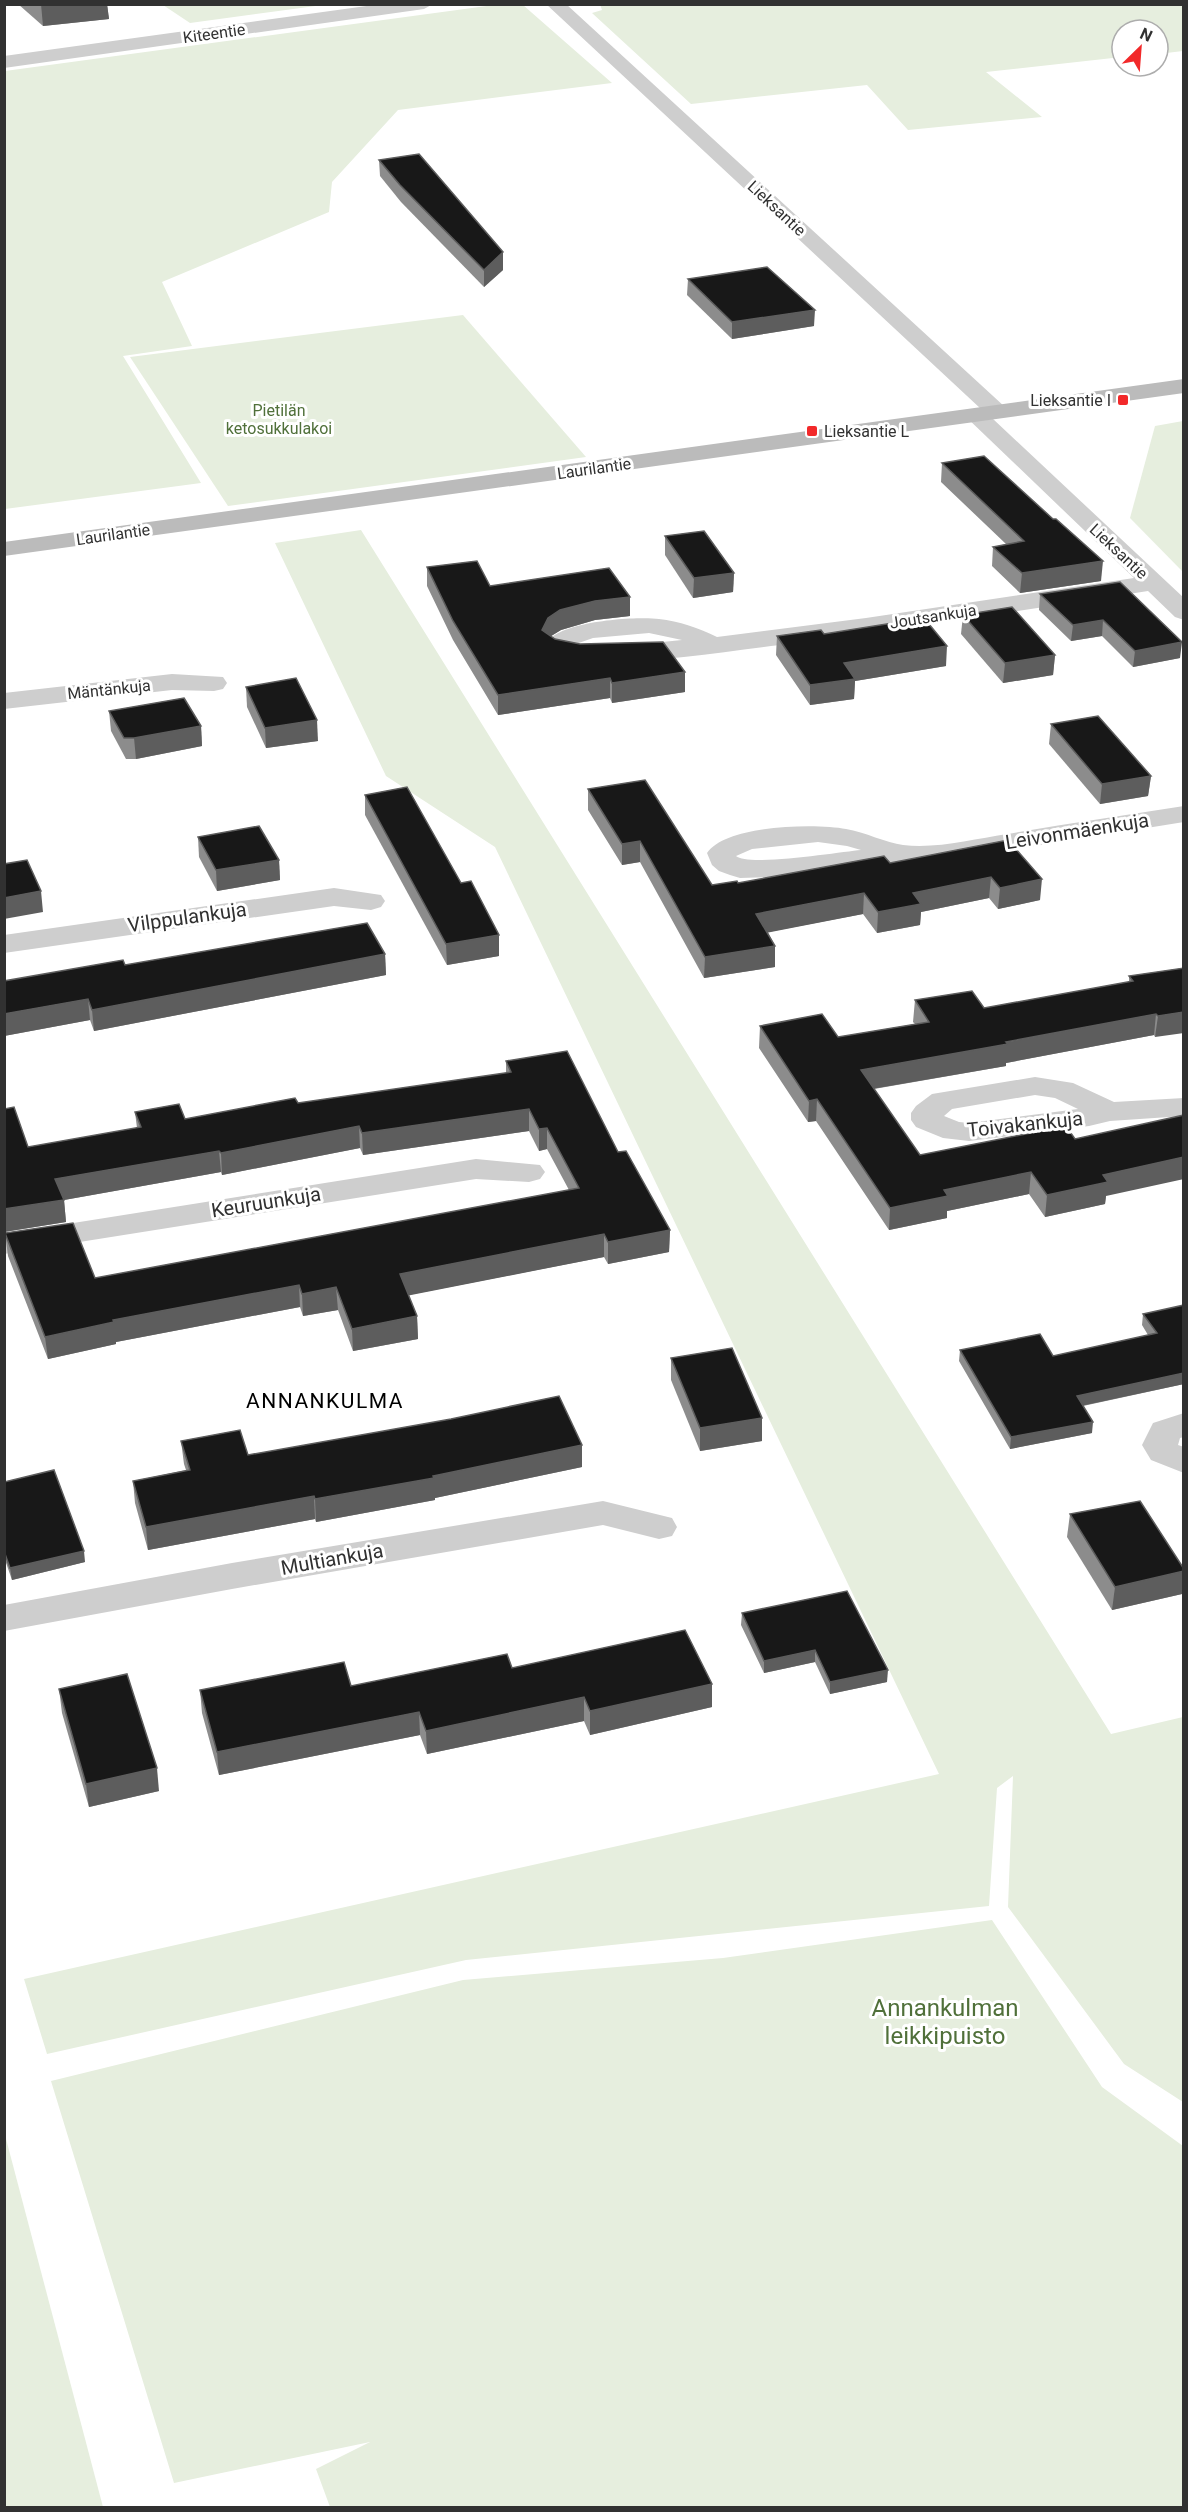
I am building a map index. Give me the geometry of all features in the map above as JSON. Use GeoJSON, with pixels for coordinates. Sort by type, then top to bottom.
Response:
{"type":"FeatureCollection","features":[{"type":"Feature","properties":{"kind":"street","name":"Kiteentie"},"geometry":{"type":"LineString","coordinates":[[4,62],[424,4]]}},
{"type":"Feature","properties":{"kind":"street","name":"Lieksantie"},"geometry":{"type":"LineString","coordinates":[[555,4],[987,413],[1152,583],[1184,612]]}},
{"type":"Feature","properties":{"kind":"street","name":"Laurilantie"},"geometry":{"type":"LineString","coordinates":[[4,549],[1184,386]]}},
{"type":"Feature","properties":{"kind":"street","name":"Joutsankuja"},"geometry":{"type":"LineString","coordinates":[[714,645],[676,628],[640,624],[574,634],[558,643],[557,648],[565,652],[592,654],[714,645],[832,631],[1152,583]]}},
{"type":"Feature","properties":{"kind":"street","name":"Mäntänkuja"},"geometry":{"type":"LineString","coordinates":[[4,701],[172,682],[214,683]]}},
{"type":"Feature","properties":{"kind":"street","name":"Leivonmäenkuja"},"geometry":{"type":"LineString","coordinates":[[899,854],[860,839],[807,832],[744,842],[727,848],[721,853],[722,859],[729,865],[740,869],[759,870],[899,854],[947,852],[1184,814]]}},
{"type":"Feature","properties":{"kind":"street","name":"Vilppulankuja"},"geometry":{"type":"LineString","coordinates":[[4,944],[334,897],[371,901]]}},
{"type":"Feature","properties":{"kind":"street","name":"Toivakankuja"},"geometry":{"type":"LineString","coordinates":[[1110,1112],[1184,1107]]}},
{"type":"Feature","properties":{"kind":"street","name":"Keuruunkuja"},"geometry":{"type":"LineString","coordinates":[[4,1244],[476,1169],[528,1172]]}},
{"type":"Feature","properties":{"kind":"street"},"geometry":{"type":"LineString","coordinates":[[1184,1424],[1165,1431],[1160,1445],[1163,1452],[1184,1461]]}},
{"type":"Feature","properties":{"kind":"street","name":"Multiankuja"},"geometry":{"type":"LineString","coordinates":[[4,1618],[232,1576],[603,1513],[659,1527]]}},
{"type":"Feature","properties":{"kind":"green space"},"geometry":{"type":"Polygon","coordinates":[[[600,4],[1183,5],[1183,51],[1170,53],[1170,18],[1110,18],[1110,58],[986,72],[1042,117],[908,130],[867,85],[691,104],[592,13],[602,10],[600,4]]]}},
{"type":"Feature","properties":{"kind":"green space"},"geometry":{"type":"Polygon","coordinates":[[[163,5],[323,5],[190,23],[163,5]]]}},
{"type":"Feature","properties":{"kind":"green space"},"geometry":{"type":"Polygon","coordinates":[[[494,5],[523,5],[612,83],[398,110],[332,182],[329,212],[162,282],[192,346],[123,356],[201,483],[5,509],[5,71],[494,5]]]}},
{"type":"Feature","properties":{"kind":"green space","name":"Pietilän ketosukkulakoi"},"geometry":{"type":"Polygon","coordinates":[[[463,315],[586,457],[228,506],[130,357],[463,315]]]}},
{"type":"Feature","properties":{"kind":"green space"},"geometry":{"type":"Polygon","coordinates":[[[1184,421],[1183,572],[1130,518],[1155,426],[1184,421]]]}},
{"type":"Feature","properties":{"kind":"green space"},"geometry":{"type":"Polygon","coordinates":[[[361,530],[1111,1734],[1183,1717],[1183,2102],[1124,2064],[1008,1907],[1013,1776],[997,1788],[989,1906],[466,1960],[47,2054],[24,1979],[939,1774],[495,847],[386,776],[275,543],[361,530]]]}},
{"type":"Feature","properties":{"kind":"green space","name":"Annankulman leikkipuisto"},"geometry":{"type":"Polygon","coordinates":[[[992,1920],[1102,2087],[1183,2146],[1183,2507],[330,2507],[316,2469],[370,2442],[174,2483],[51,2081],[463,1980],[723,1958],[992,1920]]]}},
{"type":"Feature","properties":{"kind":"green space"},"geometry":{"type":"Polygon","coordinates":[[[5,2135],[103,2507],[5,2507],[5,2135]]]}},
{"type":"Feature","properties":{"kind":"building"},"geometry":{"type":"Polygon","coordinates":[[[419,154],[503,252],[484,270],[400,185],[379,160],[419,154]]]}},
{"type":"Feature","properties":{"kind":"building"},"geometry":{"type":"Polygon","coordinates":[[[767,267],[815,310],[732,322],[688,279],[767,267]]]}},
{"type":"Feature","properties":{"kind":"building"},"geometry":{"type":"Polygon","coordinates":[[[984,456],[1103,561],[1022,573],[993,547],[1024,541],[942,463],[984,456]]]}},
{"type":"Feature","properties":{"kind":"building"},"geometry":{"type":"Polygon","coordinates":[[[704,531],[734,573],[694,578],[665,536],[704,531]]]}},
{"type":"Feature","properties":{"kind":"building"},"geometry":{"type":"Polygon","coordinates":[[[477,561],[490,586],[609,568],[630,597],[595,601],[560,610],[548,618],[542,630],[555,639],[580,644],[663,642],[685,672],[612,683],[610,678],[498,695],[453,621],[427,567],[477,561]]]}},
{"type":"Feature","properties":{"kind":"building"},"geometry":{"type":"Polygon","coordinates":[[[1120,582],[1182,642],[1135,651],[1103,620],[1073,625],[1040,594],[1120,582]]]}},
{"type":"Feature","properties":{"kind":"building"},"geometry":{"type":"Polygon","coordinates":[[[1012,607],[1055,655],[1005,663],[963,615],[1012,607]]]}},
{"type":"Feature","properties":{"kind":"building"},"geometry":{"type":"Polygon","coordinates":[[[924,618],[947,646],[844,663],[855,679],[810,685],[777,636],[821,630],[824,634],[924,618]]]}},
{"type":"Feature","properties":{"kind":"building"},"geometry":{"type":"Polygon","coordinates":[[[296,678],[317,720],[265,728],[246,687],[296,678]]]}},
{"type":"Feature","properties":{"kind":"building"},"geometry":{"type":"Polygon","coordinates":[[[184,698],[201,726],[124,738],[109,711],[184,698]]]}},
{"type":"Feature","properties":{"kind":"building"},"geometry":{"type":"Polygon","coordinates":[[[1098,716],[1151,776],[1102,784],[1051,724],[1098,716]]]}},
{"type":"Feature","properties":{"kind":"building"},"geometry":{"type":"Polygon","coordinates":[[[645,780],[712,885],[737,881],[738,883],[884,856],[890,863],[1008,840],[1042,879],[1000,888],[991,877],[913,893],[921,904],[878,912],[864,893],[756,914],[775,946],[705,957],[640,841],[622,844],[588,789],[645,780]]]}},
{"type":"Feature","properties":{"kind":"building"},"geometry":{"type":"Polygon","coordinates":[[[407,787],[461,883],[471,881],[499,935],[446,944],[365,795],[407,787]]]}},
{"type":"Feature","properties":{"kind":"building"},"geometry":{"type":"Polygon","coordinates":[[[259,826],[279,860],[216,870],[198,837],[259,826]]]}},
{"type":"Feature","properties":{"kind":"building"},"geometry":{"type":"Polygon","coordinates":[[[27,860],[41,891],[4,898],[4,864],[27,860]]]}},
{"type":"Feature","properties":{"kind":"building"},"geometry":{"type":"Polygon","coordinates":[[[367,923],[385,954],[92,1010],[88,999],[4,1014],[4,981],[123,960],[125,965],[367,923]]]}},
{"type":"Feature","properties":{"kind":"building"},"geometry":{"type":"Polygon","coordinates":[[[1184,968],[1184,1012],[1158,1016],[1156,1014],[1006,1042],[1008,1044],[861,1070],[920,1155],[1066,1126],[1075,1139],[1184,1115],[1184,1157],[1103,1175],[1108,1182],[1047,1195],[1031,1172],[944,1190],[948,1196],[890,1208],[817,1099],[809,1101],[760,1026],[822,1014],[838,1037],[929,1022],[915,1000],[972,991],[984,1008],[1133,981],[1129,976],[1184,968]]]}},
{"type":"Feature","properties":{"kind":"building"},"geometry":{"type":"Polygon","coordinates":[[[567,1051],[618,1152],[626,1151],[670,1230],[608,1242],[604,1234],[400,1274],[417,1316],[352,1329],[336,1287],[302,1294],[299,1285],[113,1320],[114,1322],[45,1337],[5,1233],[73,1223],[95,1278],[579,1188],[547,1128],[539,1129],[529,1109],[362,1133],[359,1126],[221,1153],[219,1151],[55,1179],[64,1200],[4,1209],[4,1109],[14,1107],[28,1147],[141,1127],[135,1112],[179,1104],[185,1119],[295,1098],[298,1103],[511,1072],[506,1061],[567,1051]]]}},
{"type":"Feature","properties":{"kind":"building"},"geometry":{"type":"Polygon","coordinates":[[[1184,1305],[1184,1373],[1077,1396],[1093,1422],[1011,1437],[960,1350],[1040,1334],[1053,1356],[1157,1333],[1143,1314],[1184,1305]]]}},
{"type":"Feature","properties":{"kind":"building"},"geometry":{"type":"Polygon","coordinates":[[[732,1348],[762,1418],[700,1428],[671,1358],[732,1348]]]}},
{"type":"Feature","properties":{"kind":"building"},"geometry":{"type":"Polygon","coordinates":[[[559,1396],[582,1445],[433,1476],[434,1478],[315,1499],[314,1496],[146,1527],[133,1481],[190,1470],[181,1441],[240,1430],[248,1455],[451,1419],[559,1396]]]}},
{"type":"Feature","properties":{"kind":"building"},"geometry":{"type":"Polygon","coordinates":[[[54,1470],[84,1551],[10,1568],[4,1551],[4,1482],[54,1470]]]}},
{"type":"Feature","properties":{"kind":"building"},"geometry":{"type":"Polygon","coordinates":[[[1140,1501],[1184,1571],[1115,1587],[1070,1514],[1140,1501]]]}},
{"type":"Feature","properties":{"kind":"building"},"geometry":{"type":"Polygon","coordinates":[[[847,1591],[888,1670],[830,1682],[815,1650],[764,1661],[742,1613],[847,1591]]]}},
{"type":"Feature","properties":{"kind":"building"},"geometry":{"type":"Polygon","coordinates":[[[685,1630],[712,1684],[590,1711],[584,1697],[426,1731],[419,1712],[217,1752],[200,1690],[344,1662],[351,1686],[507,1654],[512,1668],[685,1630]]]}},
{"type":"Feature","properties":{"kind":"building"},"geometry":{"type":"Polygon","coordinates":[[[127,1674],[157,1768],[86,1784],[59,1689],[127,1674]]]}},
{"type":"Feature","properties":{"kind":"place","name":"Lieksantie I"},"geometry":{"type":"Point","coordinates":[1123,400]}},
{"type":"Feature","properties":{"kind":"place","name":"Lieksantie L"},"geometry":{"type":"Point","coordinates":[812,431]}},
{"type":"Feature","properties":{"kind":"district","name":"ANNANKULMA"},"geometry":{"type":"Point","coordinates":[325,1401]}}]}
